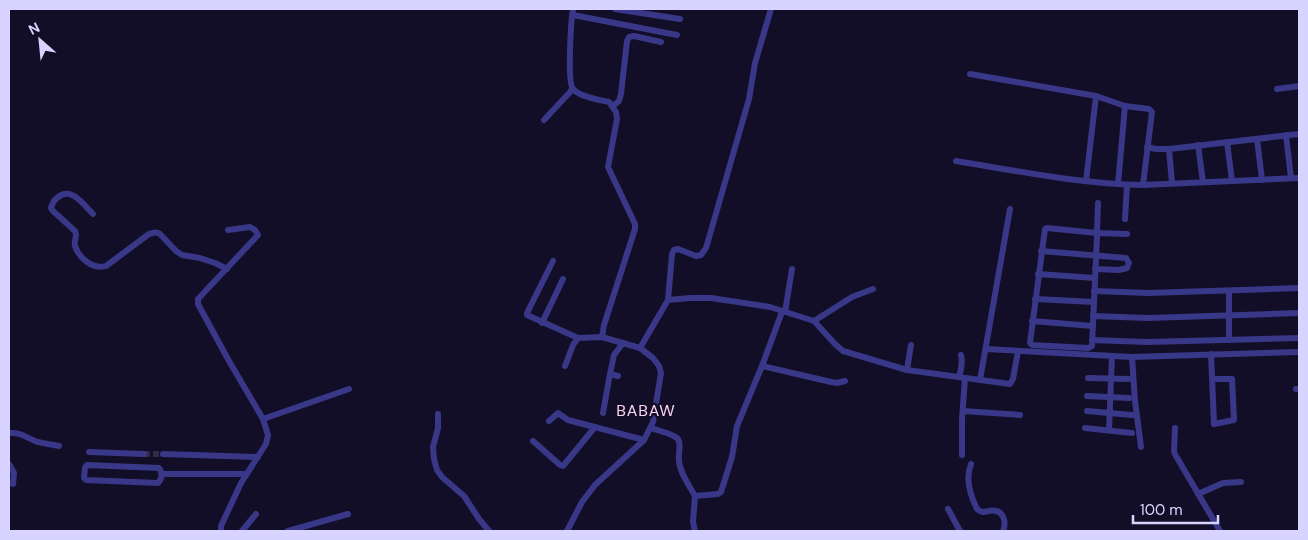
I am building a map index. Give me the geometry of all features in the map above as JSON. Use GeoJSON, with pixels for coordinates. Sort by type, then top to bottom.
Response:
{"type":"FeatureCollection","features":[{"type":"Feature","properties":{"kind":"street"},"geometry":{"type":"LineString","coordinates":[[615,9],[680,19]]}},
{"type":"Feature","properties":{"kind":"street"},"geometry":{"type":"LineString","coordinates":[[640,348],[668,300],[672,254],[674,250],[678,248],[696,256],[701,255],[706,248],[750,99],[756,62],[771,9]]}},
{"type":"Feature","properties":{"kind":"street"},"geometry":{"type":"LineString","coordinates":[[602,337],[635,229],[633,219],[608,167],[617,120],[616,112],[609,102],[580,94],[570,84],[573,12],[677,35]]}},
{"type":"Feature","properties":{"kind":"street"},"geometry":{"type":"LineString","coordinates":[[642,28],[645,14]]}},
{"type":"Feature","properties":{"kind":"street"},"geometry":{"type":"LineString","coordinates":[[613,106],[619,101],[621,94],[629,37],[634,36],[661,42]]}},
{"type":"Feature","properties":{"kind":"street"},"geometry":{"type":"LineString","coordinates":[[970,74],[1096,96],[1125,106],[1148,108],[1151,110],[1143,185]]}},
{"type":"Feature","properties":{"kind":"street"},"geometry":{"type":"LineString","coordinates":[[1277,89],[1299,86]]}},
{"type":"Feature","properties":{"kind":"street"},"geometry":{"type":"LineString","coordinates":[[544,120],[572,88]]}},
{"type":"Feature","properties":{"kind":"street"},"geometry":{"type":"LineString","coordinates":[[1086,182],[1096,96]]}},
{"type":"Feature","properties":{"kind":"street"},"geometry":{"type":"LineString","coordinates":[[1118,184],[1125,106]]}},
{"type":"Feature","properties":{"kind":"street"},"geometry":{"type":"LineString","coordinates":[[1147,147],[1169,149],[1299,134]]}},
{"type":"Feature","properties":{"kind":"street"},"geometry":{"type":"LineString","coordinates":[[1286,135],[1291,178]]}},
{"type":"Feature","properties":{"kind":"street"},"geometry":{"type":"LineString","coordinates":[[1256,139],[1262,180]]}},
{"type":"Feature","properties":{"kind":"street"},"geometry":{"type":"LineString","coordinates":[[1228,142],[1232,181]]}},
{"type":"Feature","properties":{"kind":"street"},"geometry":{"type":"LineString","coordinates":[[1198,145],[1203,182]]}},
{"type":"Feature","properties":{"kind":"street"},"geometry":{"type":"LineString","coordinates":[[1169,149],[1172,184]]}},
{"type":"Feature","properties":{"kind":"street"},"geometry":{"type":"LineString","coordinates":[[956,161],[1086,182],[1118,184],[1143,185],[1299,178]]}},
{"type":"Feature","properties":{"kind":"street"},"geometry":{"type":"LineString","coordinates":[[1125,219],[1127,184]]}},
{"type":"Feature","properties":{"kind":"street"},"geometry":{"type":"LineString","coordinates":[[94,214],[72,194],[67,192],[52,204],[51,208],[75,231],[74,243],[76,248],[90,264],[96,267],[106,266],[148,234],[158,232],[182,255],[200,258],[227,269]]}},
{"type":"Feature","properties":{"kind":"street"},"geometry":{"type":"LineString","coordinates":[[1098,203],[1097,233],[1095,269],[1095,278],[1094,291],[1094,302],[1092,326],[1092,346],[1088,348],[1033,345],[1030,343],[1044,230],[1046,228],[1097,233],[1127,234]]}},
{"type":"Feature","properties":{"kind":"street"},"geometry":{"type":"LineString","coordinates":[[980,380],[1010,209]]}},
{"type":"Feature","properties":{"kind":"street"},"geometry":{"type":"LineString","coordinates":[[222,531],[221,526],[241,483],[266,444],[268,435],[263,419],[198,304],[198,299],[258,235],[250,227],[228,230]]}},
{"type":"Feature","properties":{"kind":"street"},"geometry":{"type":"LineString","coordinates":[[1041,251],[1126,258],[1129,264],[1127,268],[1119,270],[1095,269]]}},
{"type":"Feature","properties":{"kind":"street"},"geometry":{"type":"LineString","coordinates":[[553,260],[527,313],[528,316],[578,338],[602,337],[640,348],[652,358],[661,373],[653,422],[644,440],[595,485],[582,502],[567,531]]}},
{"type":"Feature","properties":{"kind":"street"},"geometry":{"type":"LineString","coordinates":[[695,496],[718,494],[721,492],[732,457],[737,426],[783,312],[792,269]]}},
{"type":"Feature","properties":{"kind":"street"},"geometry":{"type":"LineString","coordinates":[[1038,274],[1095,278]]}},
{"type":"Feature","properties":{"kind":"street"},"geometry":{"type":"LineString","coordinates":[[542,323],[563,279]]}},
{"type":"Feature","properties":{"kind":"street"},"geometry":{"type":"LineString","coordinates":[[1094,291],[1148,293],[1299,288]]}},
{"type":"Feature","properties":{"kind":"street"},"geometry":{"type":"LineString","coordinates":[[814,321],[852,297],[873,289]]}},
{"type":"Feature","properties":{"kind":"street"},"geometry":{"type":"LineString","coordinates":[[1228,340],[1229,291]]}},
{"type":"Feature","properties":{"kind":"street"},"geometry":{"type":"LineString","coordinates":[[668,300],[711,298],[770,307],[814,321],[843,351],[907,370],[1008,384],[1013,379],[1018,351]]}},
{"type":"Feature","properties":{"kind":"street"},"geometry":{"type":"LineString","coordinates":[[1035,299],[1094,302]]}},
{"type":"Feature","properties":{"kind":"street"},"geometry":{"type":"LineString","coordinates":[[1093,316],[1148,318],[1299,313]]}},
{"type":"Feature","properties":{"kind":"street"},"geometry":{"type":"LineString","coordinates":[[1032,321],[1092,326]]}},
{"type":"Feature","properties":{"kind":"street"},"geometry":{"type":"LineString","coordinates":[[565,366],[578,338]]}},
{"type":"Feature","properties":{"kind":"street"},"geometry":{"type":"LineString","coordinates":[[1092,340],[1147,342],[1299,338]]}},
{"type":"Feature","properties":{"kind":"street"},"geometry":{"type":"LineString","coordinates":[[604,412],[614,355],[623,343]]}},
{"type":"Feature","properties":{"kind":"street"},"geometry":{"type":"LineString","coordinates":[[907,370],[911,345]]}},
{"type":"Feature","properties":{"kind":"street"},"geometry":{"type":"LineString","coordinates":[[986,349],[1132,357],[1299,352]]}},
{"type":"Feature","properties":{"kind":"street"},"geometry":{"type":"LineString","coordinates":[[1211,354],[1214,424],[1234,420],[1232,379],[1213,379]]}},
{"type":"Feature","properties":{"kind":"street"},"geometry":{"type":"LineString","coordinates":[[961,355],[962,454]]}},
{"type":"Feature","properties":{"kind":"street"},"geometry":{"type":"LineString","coordinates":[[1109,430],[1112,356]]}},
{"type":"Feature","properties":{"kind":"street"},"geometry":{"type":"LineString","coordinates":[[1132,357],[1140,447]]}},
{"type":"Feature","properties":{"kind":"street"},"geometry":{"type":"LineString","coordinates":[[762,366],[831,382],[845,381]]}},
{"type":"Feature","properties":{"kind":"street"},"geometry":{"type":"LineString","coordinates":[[610,374],[618,376]]}},
{"type":"Feature","properties":{"kind":"street"},"geometry":{"type":"LineString","coordinates":[[1088,378],[1129,380]]}},
{"type":"Feature","properties":{"kind":"street"},"geometry":{"type":"LineString","coordinates":[[263,419],[349,389]]}},
{"type":"Feature","properties":{"kind":"street"},"geometry":{"type":"LineString","coordinates":[[1087,396],[1129,398]]}},
{"type":"Feature","properties":{"kind":"street"},"geometry":{"type":"LineString","coordinates":[[963,411],[1020,415]]}},
{"type":"Feature","properties":{"kind":"street"},"geometry":{"type":"LineString","coordinates":[[1088,411],[1132,415]]}},
{"type":"Feature","properties":{"kind":"street"},"geometry":{"type":"LineString","coordinates":[[549,421],[558,413],[568,420],[644,440]]}},
{"type":"Feature","properties":{"kind":"street"},"geometry":{"type":"LineString","coordinates":[[438,414],[438,428],[433,447],[437,470],[442,477],[464,496],[489,531]]}},
{"type":"Feature","properties":{"kind":"street"},"geometry":{"type":"LineString","coordinates":[[533,441],[562,466],[595,427]]}},
{"type":"Feature","properties":{"kind":"street"},"geometry":{"type":"LineString","coordinates":[[651,428],[678,439],[681,469],[695,496],[695,531]]}},
{"type":"Feature","properties":{"kind":"street"},"geometry":{"type":"LineString","coordinates":[[1085,428],[1132,433]]}},
{"type":"Feature","properties":{"kind":"street"},"geometry":{"type":"LineString","coordinates":[[1175,428],[1174,452],[1220,531]]}},
{"type":"Feature","properties":{"kind":"street"},"geometry":{"type":"LineString","coordinates":[[9,433],[25,435],[36,441],[59,446]]}},
{"type":"Feature","properties":{"kind":"street"},"geometry":{"type":"LineString","coordinates":[[88,452],[144,454]]}},
{"type":"Feature","properties":{"kind":"street"},"geometry":{"type":"LineString","coordinates":[[163,454],[258,457]]}},
{"type":"Feature","properties":{"kind":"street"},"geometry":{"type":"LineString","coordinates":[[9,464],[14,473],[13,484]]}},
{"type":"Feature","properties":{"kind":"street"},"geometry":{"type":"LineString","coordinates":[[971,464],[968,475],[969,483],[977,509],[980,512],[991,510],[1000,513],[1005,522],[1003,531]]}},
{"type":"Feature","properties":{"kind":"street"},"geometry":{"type":"LineString","coordinates":[[87,465],[159,468],[162,470],[162,474],[158,483],[86,480],[84,478],[87,465]]}},
{"type":"Feature","properties":{"kind":"street"},"geometry":{"type":"LineString","coordinates":[[162,474],[247,474]]}},
{"type":"Feature","properties":{"kind":"street"},"geometry":{"type":"LineString","coordinates":[[1198,494],[1223,483],[1241,482]]}},
{"type":"Feature","properties":{"kind":"street"},"geometry":{"type":"LineString","coordinates":[[948,509],[960,531]]}},
{"type":"Feature","properties":{"kind":"street"},"geometry":{"type":"LineString","coordinates":[[242,531],[256,514]]}},
{"type":"Feature","properties":{"kind":"street"},"geometry":{"type":"LineString","coordinates":[[288,531],[348,514]]}},
{"type":"Feature","properties":{"kind":"tunnel"},"geometry":{"type":"LineString","coordinates":[[144,454],[163,454]]}},
{"type":"Feature","properties":{"kind":"district","name":"BABAW"},"geometry":{"type":"Point","coordinates":[646,410]}}]}
